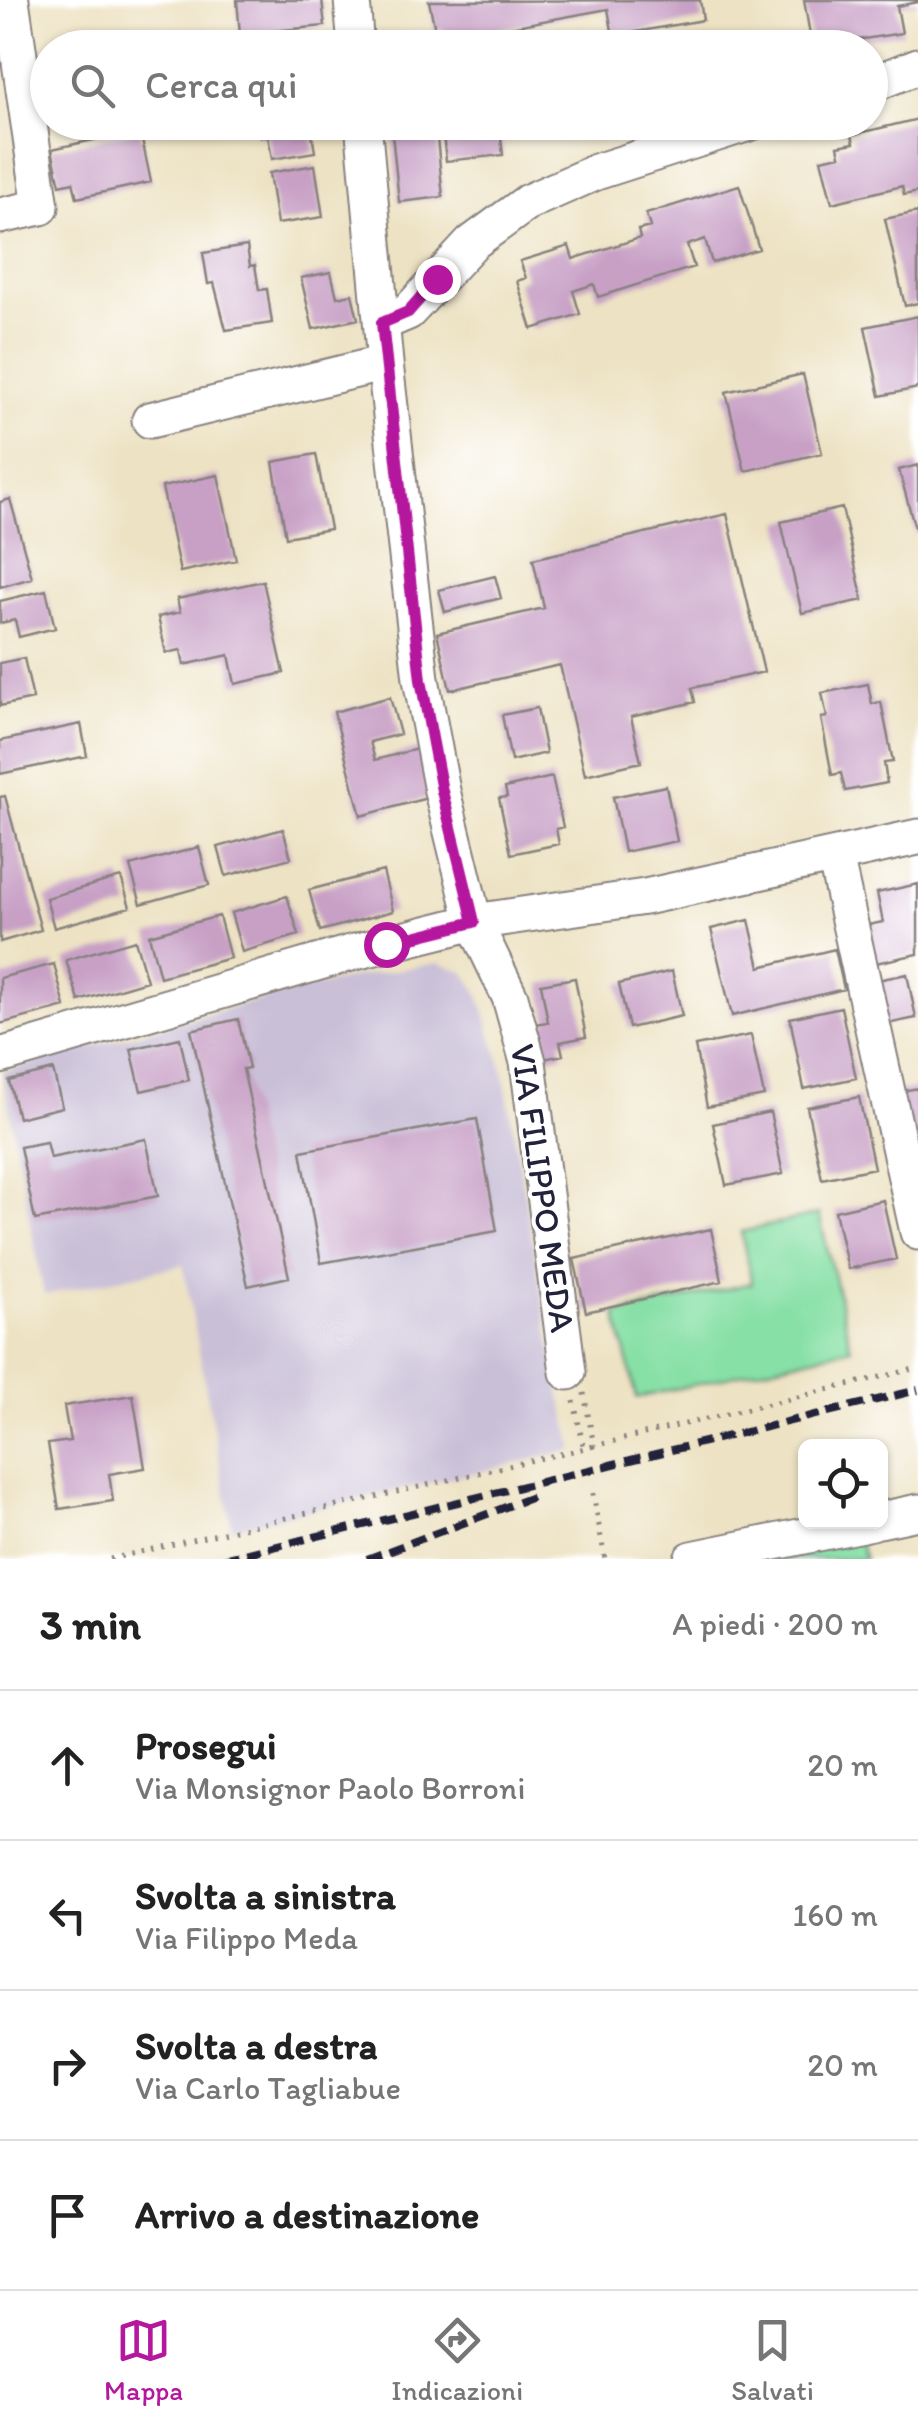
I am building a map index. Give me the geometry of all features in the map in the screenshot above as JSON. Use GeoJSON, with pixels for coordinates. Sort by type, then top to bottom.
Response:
{"type":"FeatureCollection","features":[{"type":"Feature","properties":{"kind":"street"},"geometry":{"type":"LineString","coordinates":[[11,0],[30,130]]}},
{"type":"Feature","properties":{"kind":"street"},"geometry":{"type":"LineString","coordinates":[[352,0],[354,30]]}},
{"type":"Feature","properties":{"kind":"street"},"geometry":{"type":"LineString","coordinates":[[0,216],[41,206],[31,140]]}},
{"type":"Feature","properties":{"kind":"street","name":"VIA FILIPPO MEDA"},"geometry":{"type":"LineString","coordinates":[[365,140],[421,680],[442,791],[474,922],[510,997],[528,1062],[568,1372]]}},
{"type":"Feature","properties":{"kind":"street"},"geometry":{"type":"LineString","coordinates":[[382,323],[408,312],[472,243],[528,202],[583,176],[696,140]]}},
{"type":"Feature","properties":{"kind":"street"},"geometry":{"type":"LineString","coordinates":[[150,420],[385,363]]}},
{"type":"Feature","properties":{"kind":"street"},"geometry":{"type":"LineString","coordinates":[[0,1056],[347,954],[474,922],[645,897],[918,837]]}},
{"type":"Feature","properties":{"kind":"street"},"geometry":{"type":"LineString","coordinates":[[835,856],[918,1232]]}},
{"type":"Feature","properties":{"kind":"street"},"geometry":{"type":"LineString","coordinates":[[888,1518],[918,1512]]}},
{"type":"Feature","properties":{"kind":"street"},"geometry":{"type":"LineString","coordinates":[[692,1559],[838,1529]]}},
{"type":"Feature","properties":{"kind":"path"},"geometry":{"type":"LineString","coordinates":[[110,1559],[918,1368]]}},
{"type":"Feature","properties":{"kind":"path"},"geometry":{"type":"LineString","coordinates":[[583,1445],[568,1372],[580,1369],[594,1446]]}},
{"type":"Feature","properties":{"kind":"path"},"geometry":{"type":"LineString","coordinates":[[593,1493],[605,1559]]}},
{"type":"Feature","properties":{"kind":"shaded area"},"geometry":{"type":"Polygon","coordinates":[[[438,963],[463,971],[478,992],[503,1071],[556,1376],[574,1450],[232,1528],[183,1265],[44,1295],[2,1072],[256,1001],[350,978],[438,963]]]}},
{"type":"Feature","properties":{"kind":"green space"},"geometry":{"type":"Polygon","coordinates":[[[819,1214],[851,1348],[637,1398],[616,1314],[752,1283],[741,1232],[819,1214]]]}},
{"type":"Feature","properties":{"kind":"green space"},"geometry":{"type":"Polygon","coordinates":[[[859,1541],[865,1559],[757,1559],[859,1541]]]}},
{"type":"Feature","properties":{"kind":"building"},"geometry":{"type":"Polygon","coordinates":[[[237,0],[322,0],[325,26],[240,30],[237,0]]]}},
{"type":"Feature","properties":{"kind":"building"},"geometry":{"type":"Polygon","coordinates":[[[700,0],[703,20],[647,30],[612,30],[608,9],[494,30],[435,30],[429,1],[700,0]]]}},
{"type":"Feature","properties":{"kind":"building"},"geometry":{"type":"Polygon","coordinates":[[[804,0],[918,0],[897,6],[902,33],[809,30],[804,0]]]}},
{"type":"Feature","properties":{"kind":"building"},"geometry":{"type":"Polygon","coordinates":[[[918,119],[918,192],[904,195],[902,186],[832,203],[821,159],[840,155],[838,146],[854,143],[853,140],[888,140],[888,126],[918,119]]]}},
{"type":"Feature","properties":{"kind":"building"},"geometry":{"type":"Polygon","coordinates":[[[94,140],[142,140],[151,182],[77,198],[73,182],[60,185],[52,149],[94,140]]]}},
{"type":"Feature","properties":{"kind":"building"},"geometry":{"type":"Polygon","coordinates":[[[269,140],[313,140],[315,152],[272,159],[269,140]]]}},
{"type":"Feature","properties":{"kind":"building"},"geometry":{"type":"Polygon","coordinates":[[[393,140],[437,140],[443,197],[399,202],[393,140]]]}},
{"type":"Feature","properties":{"kind":"building"},"geometry":{"type":"Polygon","coordinates":[[[444,140],[501,140],[503,155],[446,161],[444,140]]]}},
{"type":"Feature","properties":{"kind":"building"},"geometry":{"type":"Polygon","coordinates":[[[315,165],[323,217],[277,224],[269,173],[315,165]]]}},
{"type":"Feature","properties":{"kind":"building"},"geometry":{"type":"Polygon","coordinates":[[[739,185],[759,249],[712,263],[705,239],[687,245],[694,267],[598,297],[594,284],[573,291],[580,314],[532,329],[517,281],[526,278],[520,261],[569,246],[573,259],[640,238],[638,230],[650,227],[646,214],[739,185]]]}},
{"type":"Feature","properties":{"kind":"building"},"geometry":{"type":"Polygon","coordinates":[[[918,212],[918,303],[905,306],[885,219],[918,212]]]}},
{"type":"Feature","properties":{"kind":"building"},"geometry":{"type":"Polygon","coordinates":[[[247,246],[259,290],[267,289],[272,323],[226,330],[214,283],[208,284],[203,253],[247,246]]]}},
{"type":"Feature","properties":{"kind":"building"},"geometry":{"type":"Polygon","coordinates":[[[331,272],[337,297],[352,294],[358,319],[313,329],[301,278],[331,272]]]}},
{"type":"Feature","properties":{"kind":"building"},"geometry":{"type":"Polygon","coordinates":[[[918,316],[918,388],[880,396],[865,327],[918,316]]]}},
{"type":"Feature","properties":{"kind":"building"},"geometry":{"type":"Polygon","coordinates":[[[803,374],[822,453],[745,471],[726,392],[803,374]]]}},
{"type":"Feature","properties":{"kind":"building"},"geometry":{"type":"Polygon","coordinates":[[[316,454],[330,529],[286,537],[273,462],[316,454]]]}},
{"type":"Feature","properties":{"kind":"building"},"geometry":{"type":"Polygon","coordinates":[[[918,465],[918,536],[917,536],[899,470],[918,465]]]}},
{"type":"Feature","properties":{"kind":"building"},"geometry":{"type":"Polygon","coordinates":[[[218,475],[236,560],[180,572],[162,487],[218,475]]]}},
{"type":"Feature","properties":{"kind":"building"},"geometry":{"type":"Polygon","coordinates":[[[10,499],[32,578],[0,587],[0,502],[10,499]]]}},
{"type":"Feature","properties":{"kind":"building"},"geometry":{"type":"Polygon","coordinates":[[[842,508],[863,600],[802,613],[781,522],[842,508]]]}},
{"type":"Feature","properties":{"kind":"building"},"geometry":{"type":"Polygon","coordinates":[[[727,514],[764,672],[692,688],[695,702],[631,717],[641,762],[585,775],[560,665],[450,690],[437,633],[544,608],[533,559],[727,514]]]}},
{"type":"Feature","properties":{"kind":"building"},"geometry":{"type":"Polygon","coordinates":[[[495,576],[501,598],[445,612],[439,590],[495,576]]]}},
{"type":"Feature","properties":{"kind":"building"},"geometry":{"type":"Polygon","coordinates":[[[263,581],[284,673],[235,684],[229,655],[184,665],[181,650],[166,653],[158,617],[180,612],[177,599],[263,581]]]}},
{"type":"Feature","properties":{"kind":"building"},"geometry":{"type":"Polygon","coordinates":[[[46,590],[55,628],[19,637],[15,620],[0,623],[0,601],[46,590]]]}},
{"type":"Feature","properties":{"kind":"building"},"geometry":{"type":"Polygon","coordinates":[[[24,658],[33,699],[0,706],[0,663],[24,658]]]}},
{"type":"Feature","properties":{"kind":"building"},"geometry":{"type":"Polygon","coordinates":[[[868,684],[872,704],[881,702],[893,762],[884,763],[887,783],[845,791],[841,773],[832,775],[821,718],[827,717],[822,693],[868,684]]]}},
{"type":"Feature","properties":{"kind":"building"},"geometry":{"type":"Polygon","coordinates":[[[390,697],[400,734],[370,742],[375,760],[425,747],[438,795],[361,816],[334,712],[390,697]]]}},
{"type":"Feature","properties":{"kind":"building"},"geometry":{"type":"Polygon","coordinates":[[[537,708],[546,753],[511,761],[502,715],[537,708]]]}},
{"type":"Feature","properties":{"kind":"building"},"geometry":{"type":"Polygon","coordinates":[[[81,724],[87,756],[0,774],[0,741],[81,724]]]}},
{"type":"Feature","properties":{"kind":"building"},"geometry":{"type":"Polygon","coordinates":[[[552,777],[563,827],[556,829],[559,844],[511,854],[499,798],[507,797],[505,788],[552,777]]]}},
{"type":"Feature","properties":{"kind":"building"},"geometry":{"type":"Polygon","coordinates":[[[666,786],[677,841],[624,852],[613,797],[666,786]]]}},
{"type":"Feature","properties":{"kind":"building"},"geometry":{"type":"Polygon","coordinates":[[[5,796],[41,930],[0,942],[0,797],[5,796]]]}},
{"type":"Feature","properties":{"kind":"building"},"geometry":{"type":"Polygon","coordinates":[[[283,829],[291,858],[226,876],[218,847],[283,829]]]}},
{"type":"Feature","properties":{"kind":"building"},"geometry":{"type":"Polygon","coordinates":[[[199,847],[209,885],[141,904],[130,866],[199,847]]]}},
{"type":"Feature","properties":{"kind":"building"},"geometry":{"type":"Polygon","coordinates":[[[383,871],[393,911],[320,931],[309,890],[383,871]]]}},
{"type":"Feature","properties":{"kind":"building"},"geometry":{"type":"Polygon","coordinates":[[[121,877],[130,907],[54,928],[46,898],[121,877]]]}},
{"type":"Feature","properties":{"kind":"building"},"geometry":{"type":"Polygon","coordinates":[[[918,884],[918,954],[871,964],[863,926],[883,922],[877,893],[918,884]]]}},
{"type":"Feature","properties":{"kind":"building"},"geometry":{"type":"Polygon","coordinates":[[[287,896],[299,935],[242,952],[231,913],[287,896]]]}},
{"type":"Feature","properties":{"kind":"building"},"geometry":{"type":"Polygon","coordinates":[[[219,916],[230,958],[160,977],[149,935],[219,916]]]}},
{"type":"Feature","properties":{"kind":"building"},"geometry":{"type":"Polygon","coordinates":[[[749,920],[760,967],[835,949],[844,989],[732,1016],[711,929],[749,920]]]}},
{"type":"Feature","properties":{"kind":"building"},"geometry":{"type":"Polygon","coordinates":[[[135,940],[147,981],[79,1001],[66,960],[135,940]]]}},
{"type":"Feature","properties":{"kind":"building"},"geometry":{"type":"Polygon","coordinates":[[[54,964],[65,1007],[0,1024],[0,978],[54,964]]]}},
{"type":"Feature","properties":{"kind":"building"},"geometry":{"type":"Polygon","coordinates":[[[672,971],[682,1016],[629,1028],[619,984],[672,971]]]}},
{"type":"Feature","properties":{"kind":"building"},"geometry":{"type":"Polygon","coordinates":[[[907,974],[916,1018],[877,1026],[868,982],[907,974]]]}},
{"type":"Feature","properties":{"kind":"building"},"geometry":{"type":"Polygon","coordinates":[[[575,978],[586,1037],[560,1042],[563,1055],[534,1061],[527,1025],[548,1022],[541,984],[575,978]]]}},
{"type":"Feature","properties":{"kind":"building"},"geometry":{"type":"Polygon","coordinates":[[[841,1007],[856,1078],[804,1089],[790,1018],[841,1007]]]}},
{"type":"Feature","properties":{"kind":"building"},"geometry":{"type":"Polygon","coordinates":[[[238,1019],[249,1068],[243,1069],[289,1277],[248,1286],[191,1030],[238,1019]]]}},
{"type":"Feature","properties":{"kind":"building"},"geometry":{"type":"Polygon","coordinates":[[[751,1035],[764,1096],[707,1107],[695,1046],[751,1035]]]}},
{"type":"Feature","properties":{"kind":"building"},"geometry":{"type":"Polygon","coordinates":[[[180,1038],[189,1080],[141,1091],[131,1049],[180,1038]]]}},
{"type":"Feature","properties":{"kind":"building"},"geometry":{"type":"Polygon","coordinates":[[[53,1070],[62,1107],[18,1118],[9,1081],[53,1070]]]}},
{"type":"Feature","properties":{"kind":"building"},"geometry":{"type":"Polygon","coordinates":[[[918,1088],[918,1139],[903,1142],[892,1093],[918,1088]]]}},
{"type":"Feature","properties":{"kind":"building"},"geometry":{"type":"Polygon","coordinates":[[[859,1097],[874,1168],[822,1179],[807,1107],[859,1097]]]}},
{"type":"Feature","properties":{"kind":"building"},"geometry":{"type":"Polygon","coordinates":[[[770,1112],[783,1174],[726,1185],[713,1124],[770,1112]]]}},
{"type":"Feature","properties":{"kind":"building"},"geometry":{"type":"Polygon","coordinates":[[[477,1119],[497,1231],[321,1263],[301,1151],[477,1119]]]}},
{"type":"Feature","properties":{"kind":"building"},"geometry":{"type":"Polygon","coordinates":[[[146,1139],[158,1196],[35,1220],[20,1147],[46,1142],[50,1158],[146,1139]]]}},
{"type":"Feature","properties":{"kind":"building"},"geometry":{"type":"Polygon","coordinates":[[[883,1200],[896,1259],[848,1269],[835,1211],[883,1200]]]}},
{"type":"Feature","properties":{"kind":"building"},"geometry":{"type":"Polygon","coordinates":[[[711,1229],[722,1281],[586,1312],[574,1259],[711,1229]]]}},
{"type":"Feature","properties":{"kind":"building"},"geometry":{"type":"Polygon","coordinates":[[[133,1395],[145,1468],[109,1474],[113,1501],[59,1509],[48,1444],[70,1441],[64,1406],[133,1395]]]}},
{"type":"Feature","properties":{"kind":"railway"},"geometry":{"type":"LineString","coordinates":[[224,1559],[918,1390]]}},
{"type":"Feature","properties":{"kind":"railway"},"geometry":{"type":"LineString","coordinates":[[367,1559],[538,1495]]}},
{"type":"Feature","properties":{"kind":"route"},"geometry":{"type":"LineString","coordinates":[[386,944],[474,922],[442,791],[421,680],[382,323],[403,316],[437,279]]}}]}
